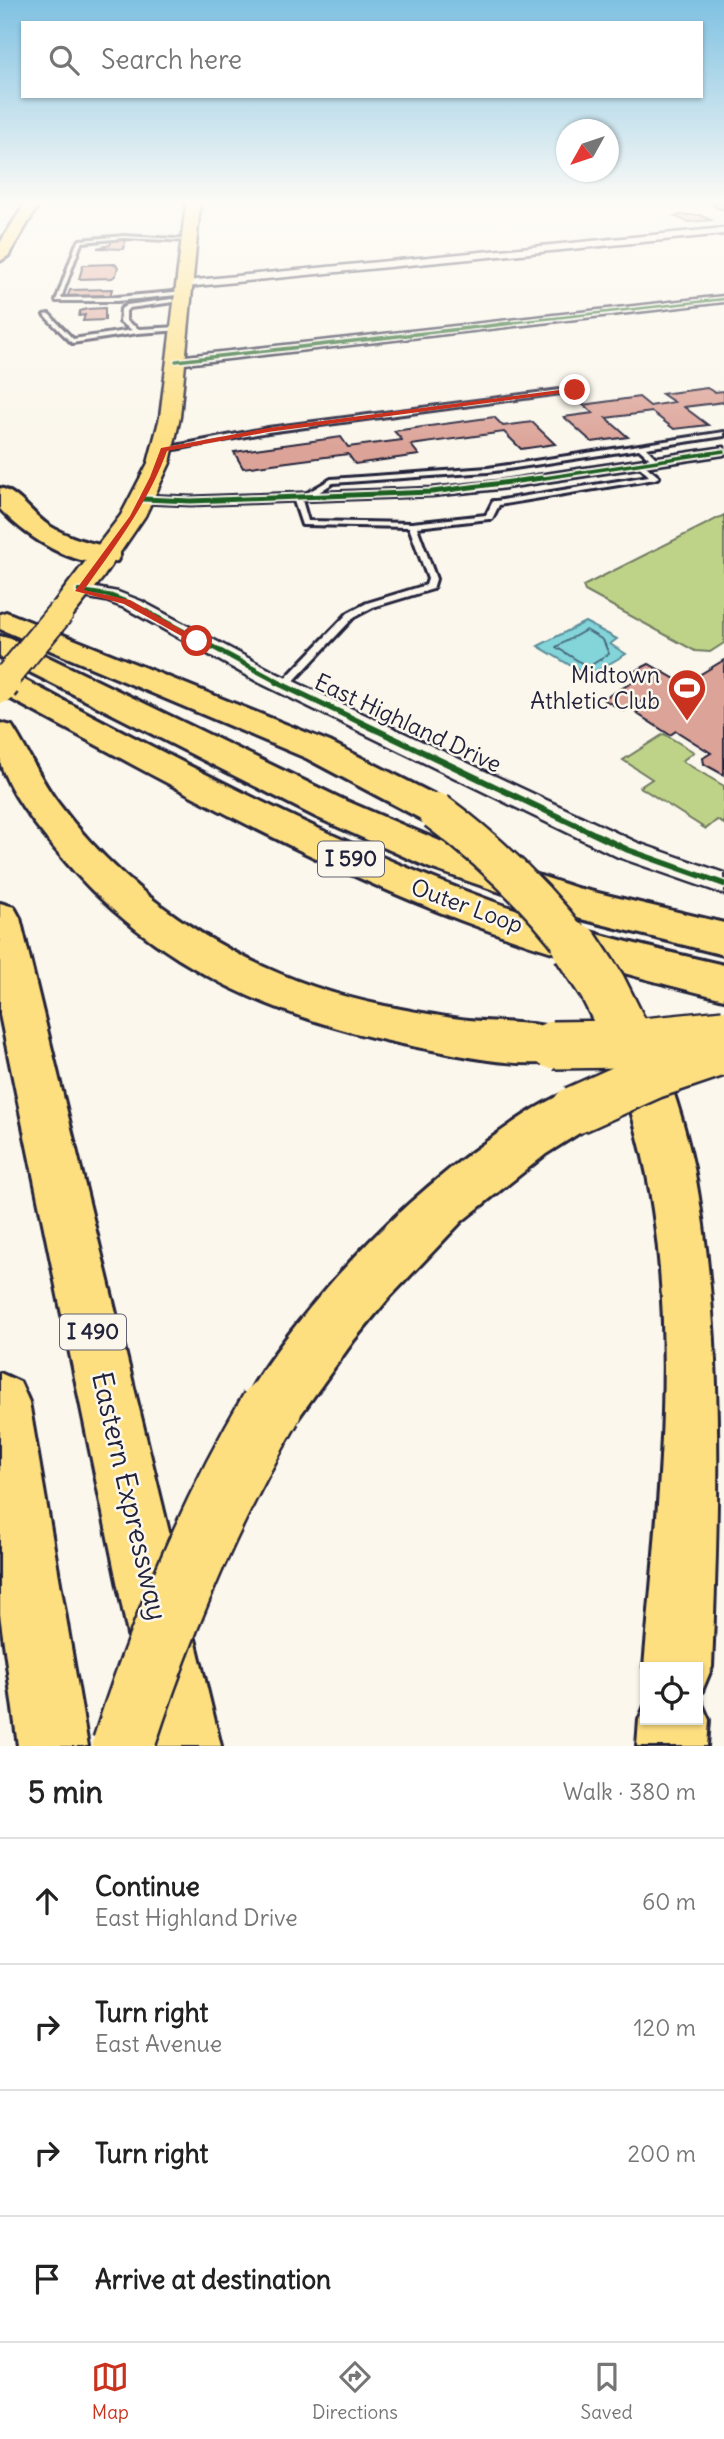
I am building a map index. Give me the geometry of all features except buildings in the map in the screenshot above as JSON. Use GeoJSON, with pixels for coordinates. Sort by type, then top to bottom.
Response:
{"type":"FeatureCollection","features":[{"type":"Feature","properties":{"kind":"highway"},"geometry":{"type":"LineString","coordinates":[[0,495],[36,529],[56,542],[70,548],[107,555]]}},
{"type":"Feature","properties":{"kind":"highway"},"geometry":{"type":"LineString","coordinates":[[0,618],[318,750],[436,811],[503,863],[565,929],[609,995],[639,1060],[660,1121],[676,1181],[690,1284],[690,1460],[678,1662]]}},
{"type":"Feature","properties":{"kind":"highway","name":"Outer Loop"},"geometry":{"type":"LineString","coordinates":[[0,645],[340,813],[443,858],[573,902],[724,939]]}},
{"type":"Feature","properties":{"kind":"highway","name":"Outer Loop"},"geometry":{"type":"LineString","coordinates":[[0,680],[323,846],[402,881],[497,918],[628,959],[724,982]]}},
{"type":"Feature","properties":{"kind":"highway"},"geometry":{"type":"LineString","coordinates":[[0,711],[323,846]]}},
{"type":"Feature","properties":{"kind":"highway"},"geometry":{"type":"LineString","coordinates":[[0,733],[34,794],[76,853],[122,900],[185,945],[243,976],[328,1008],[406,1029],[478,1040],[552,1045],[625,1044],[724,1034]]}},
{"type":"Feature","properties":{"kind":"highway","name":"Eastern Expressway"},"geometry":{"type":"LineString","coordinates":[[0,918],[186,1746]]}},
{"type":"Feature","properties":{"kind":"highway"},"geometry":{"type":"LineString","coordinates":[[123,1746],[154,1654],[187,1569],[225,1489],[271,1408],[345,1307],[424,1222],[486,1169],[575,1110],[653,1075],[724,1051]]}},
{"type":"Feature","properties":{"kind":"highway"},"geometry":{"type":"LineString","coordinates":[[0,1402],[53,1746]]}},
{"type":"Feature","properties":{"kind":"highway"},"geometry":{"type":"LineString","coordinates":[[672,1746],[674,1725]]}},
{"type":"Feature","properties":{"kind":"main road"},"geometry":{"type":"LineString","coordinates":[[0,686],[107,555],[143,499],[164,449],[186,285]]}},
{"type":"Feature","properties":{"kind":"street"},"geometry":{"type":"LineString","coordinates":[[185,292],[243,285]]}},
{"type":"Feature","properties":{"kind":"street"},"geometry":{"type":"LineString","coordinates":[[176,361],[724,299]]}},
{"type":"Feature","properties":{"kind":"street"},"geometry":{"type":"LineString","coordinates":[[143,499],[402,495],[492,486],[724,451]]}},
{"type":"Feature","properties":{"kind":"street","name":"East Highland Drive"},"geometry":{"type":"LineString","coordinates":[[79,591],[111,596],[141,608],[284,685],[628,850],[724,884]]}},
{"type":"Feature","properties":{"kind":"lane"},"geometry":{"type":"LineString","coordinates":[[63,285],[58,300],[117,299],[185,292]]}},
{"type":"Feature","properties":{"kind":"lane"},"geometry":{"type":"LineString","coordinates":[[138,331],[123,322],[123,310],[185,292]]}},
{"type":"Feature","properties":{"kind":"lane"},"geometry":{"type":"LineString","coordinates":[[47,315],[72,341],[138,331],[180,329]]}},
{"type":"Feature","properties":{"kind":"lane"},"geometry":{"type":"LineString","coordinates":[[164,449],[268,430],[575,390]]}},
{"type":"Feature","properties":{"kind":"lane"},"geometry":{"type":"LineString","coordinates":[[488,470],[496,503],[489,517],[412,524],[305,523],[301,498],[331,481],[488,470],[724,434]]}},
{"type":"Feature","properties":{"kind":"lane"},"geometry":{"type":"LineString","coordinates":[[496,503],[654,477],[641,447]]}},
{"type":"Feature","properties":{"kind":"lane"},"geometry":{"type":"LineString","coordinates":[[284,685],[351,615],[370,605],[430,587],[432,579],[412,524]]}},
{"type":"Feature","properties":{"kind":"green space"},"geometry":{"type":"Polygon","coordinates":[[[724,515],[724,643],[710,652],[695,651],[585,591],[583,586],[724,515]]]}},
{"type":"Feature","properties":{"kind":"green space"},"geometry":{"type":"Polygon","coordinates":[[[664,734],[694,752],[682,761],[724,786],[724,824],[717,820],[706,829],[640,787],[652,779],[623,760],[664,734]]]}},
{"type":"Feature","properties":{"kind":"water"},"geometry":{"type":"Polygon","coordinates":[[[585,622],[617,639],[610,644],[626,654],[588,676],[538,646],[585,622]]]}},
{"type":"Feature","properties":{"kind":"cycle path"},"geometry":{"type":"LineString","coordinates":[[176,361],[724,299]]}},
{"type":"Feature","properties":{"kind":"cycle path"},"geometry":{"type":"LineString","coordinates":[[143,499],[191,501],[432,492],[499,485],[724,451]]}},
{"type":"Feature","properties":{"kind":"cycle path"},"geometry":{"type":"LineString","coordinates":[[79,591],[111,596],[134,605],[268,678],[628,850],[724,884]]}},
{"type":"Feature","properties":{"kind":"place","name":"Midtown Athletic Club"},"geometry":{"type":"Point","coordinates":[687,722]}},
{"type":"Feature","properties":{"kind":"route"},"geometry":{"type":"LineString","coordinates":[[197,641],[127,602],[111,596],[79,591],[133,516],[154,477],[164,449],[268,430],[575,390]]}}]}
